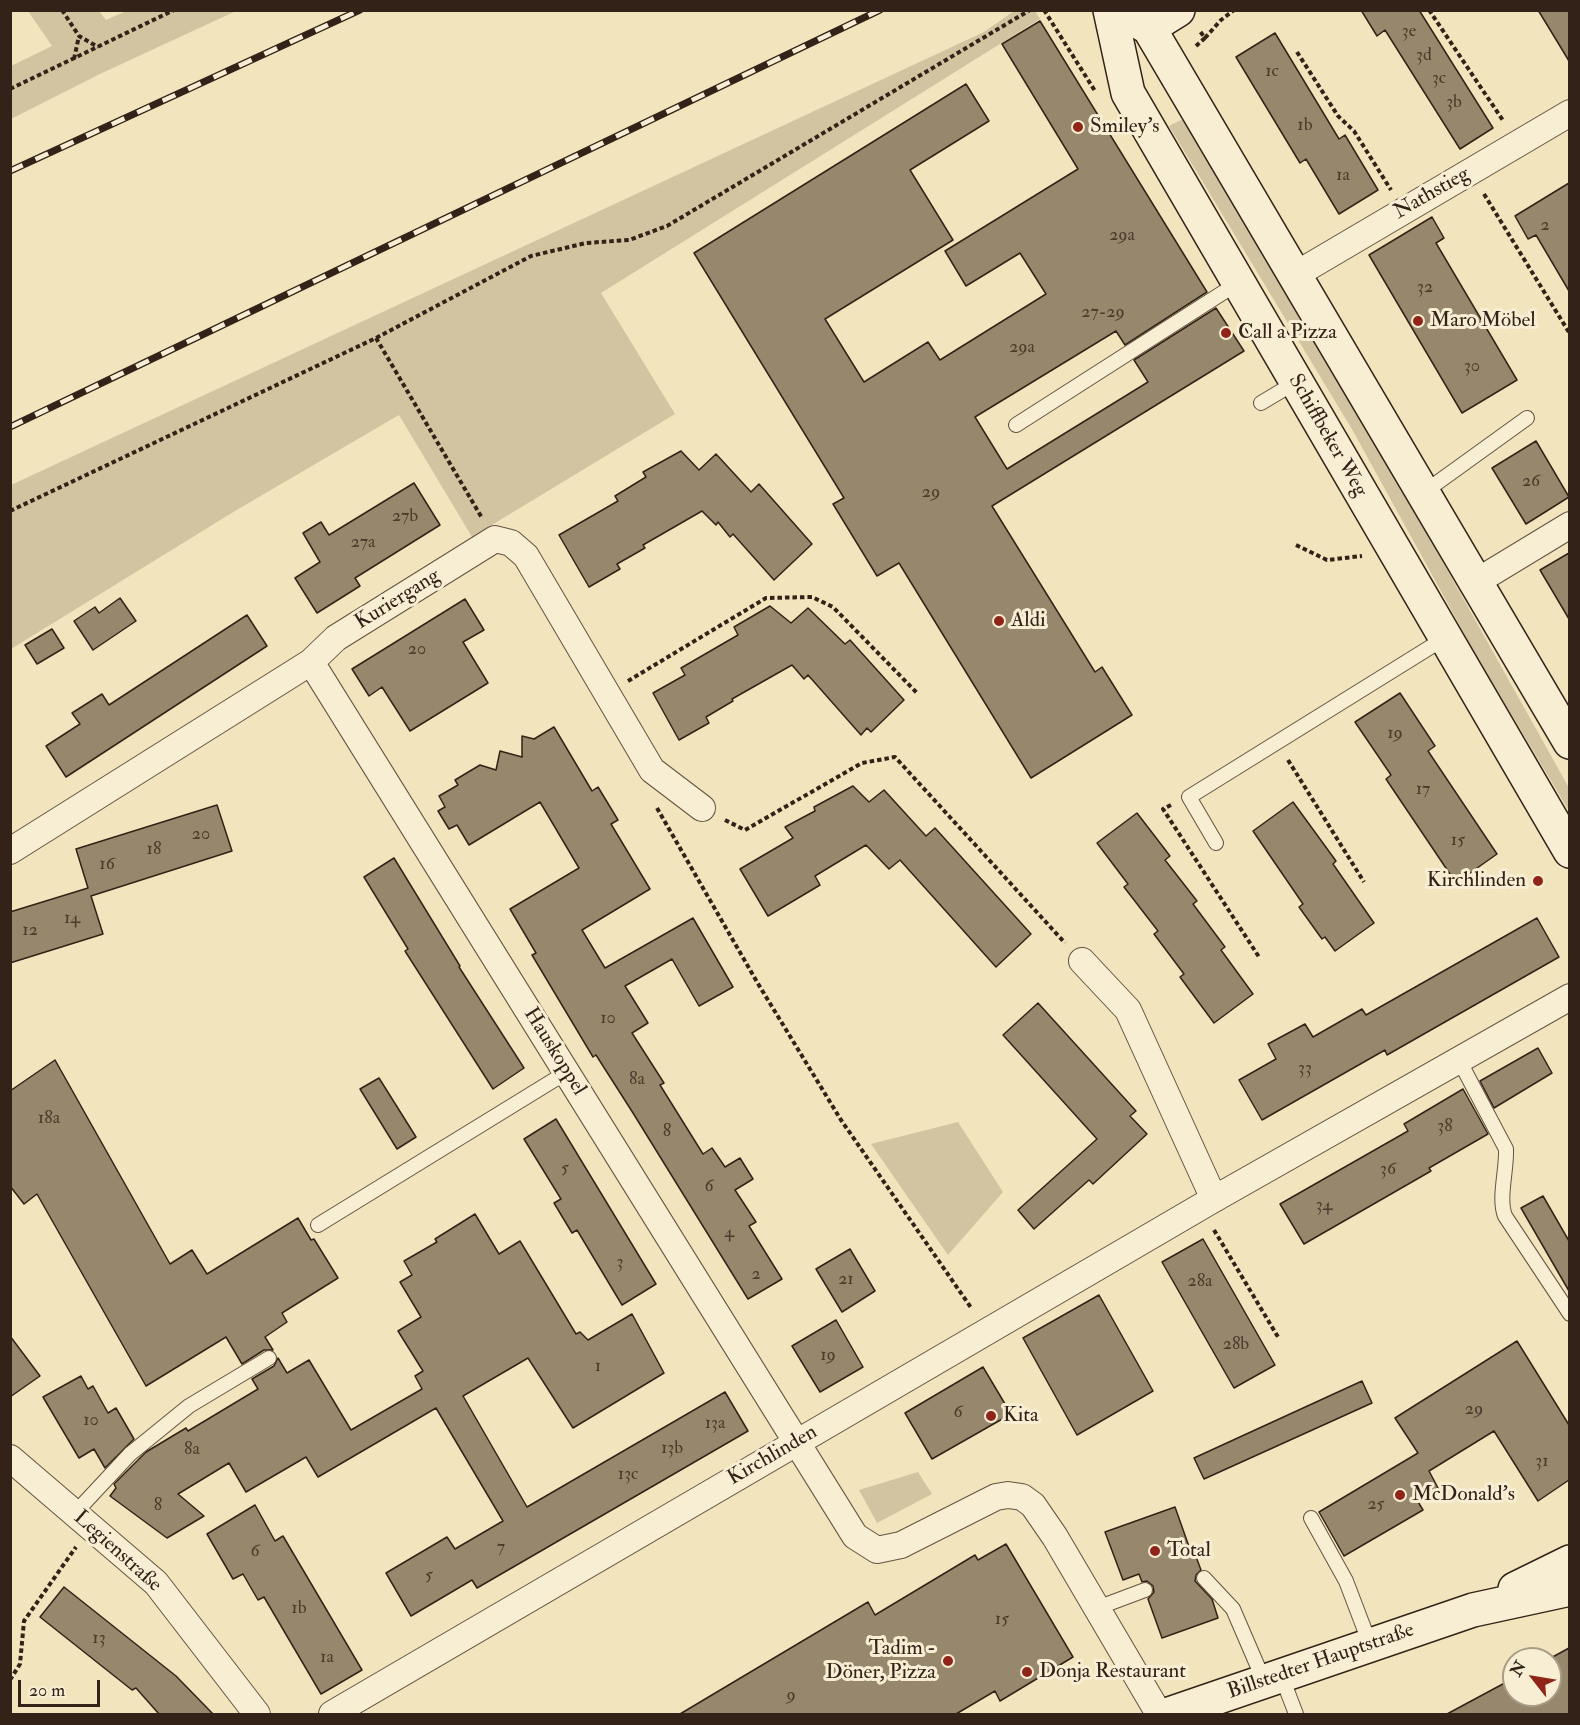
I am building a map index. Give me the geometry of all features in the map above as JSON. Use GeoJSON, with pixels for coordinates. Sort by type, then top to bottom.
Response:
{"type":"FeatureCollection","features":[{"type":"Feature","properties":{"kind":"main road","name":"Schiffbeker Weg"},"geometry":{"type":"LineString","coordinates":[[1110,10],[1128,93],[1569,851]]}},
{"type":"Feature","properties":{"kind":"main road"},"geometry":{"type":"LineString","coordinates":[[1118,10],[1149,27],[1569,742]]}},
{"type":"Feature","properties":{"kind":"main road"},"geometry":{"type":"LineString","coordinates":[[1149,27],[1189,20]]}},
{"type":"Feature","properties":{"kind":"main road","name":"Billstedter Hauptstraße"},"geometry":{"type":"LineString","coordinates":[[1473,1610],[1569,1562]]}},
{"type":"Feature","properties":{"kind":"main road","name":"Billstedter Hauptstraße"},"geometry":{"type":"LineString","coordinates":[[1169,1714],[1473,1610],[1569,1589]]}},
{"type":"Feature","properties":{"kind":"street","name":"Nathstieg"},"geometry":{"type":"LineString","coordinates":[[1295,275],[1569,113]]}},
{"type":"Feature","properties":{"kind":"street"},"geometry":{"type":"LineString","coordinates":[[1476,582],[1569,525]]}},
{"type":"Feature","properties":{"kind":"street","name":"Kuriergang"},"geometry":{"type":"LineString","coordinates":[[10,851],[311,662],[336,638],[495,539]]}},
{"type":"Feature","properties":{"kind":"street"},"geometry":{"type":"LineString","coordinates":[[495,539],[511,543],[526,556],[652,770],[702,808]]}},
{"type":"Feature","properties":{"kind":"street","name":"Hauskoppel"},"geometry":{"type":"LineString","coordinates":[[311,662],[855,1536],[877,1550],[901,1545],[996,1497],[1008,1495],[1022,1497],[1034,1505],[1055,1537],[1159,1714]]}},
{"type":"Feature","properties":{"kind":"street"},"geometry":{"type":"LineString","coordinates":[[1082,961],[1128,1010],[1207,1203]]}},
{"type":"Feature","properties":{"kind":"street","name":"Kirchlinden"},"geometry":{"type":"LineString","coordinates":[[332,1714],[1207,1203],[1569,997]]}},
{"type":"Feature","properties":{"kind":"street","name":"Legienstraße"},"geometry":{"type":"LineString","coordinates":[[10,1458],[156,1583],[257,1714]]}},
{"type":"Feature","properties":{"kind":"lane"},"geometry":{"type":"LineString","coordinates":[[1016,425],[1238,283]]}},
{"type":"Feature","properties":{"kind":"lane"},"geometry":{"type":"LineString","coordinates":[[1261,404],[1296,382]]}},
{"type":"Feature","properties":{"kind":"lane"},"geometry":{"type":"LineString","coordinates":[[1423,493],[1527,418]]}},
{"type":"Feature","properties":{"kind":"lane"},"geometry":{"type":"LineString","coordinates":[[1216,843],[1189,797],[1445,638]]}},
{"type":"Feature","properties":{"kind":"lane"},"geometry":{"type":"LineString","coordinates":[[1459,1060],[1506,1149],[1507,1165],[1501,1206],[1504,1216],[1569,1314]]}},
{"type":"Feature","properties":{"kind":"lane"},"geometry":{"type":"LineString","coordinates":[[318,1225],[567,1072]]}},
{"type":"Feature","properties":{"kind":"lane"},"geometry":{"type":"LineString","coordinates":[[82,1520],[130,1454],[181,1413],[269,1358]]}},
{"type":"Feature","properties":{"kind":"lane"},"geometry":{"type":"LineString","coordinates":[[1311,1518],[1346,1581],[1370,1644]]}},
{"type":"Feature","properties":{"kind":"lane"},"geometry":{"type":"LineString","coordinates":[[1204,1578],[1233,1609],[1272,1678],[1296,1714]]}},
{"type":"Feature","properties":{"kind":"lane"},"geometry":{"type":"LineString","coordinates":[[1097,1608],[1145,1590]]}},
{"type":"Feature","properties":{"kind":"path"},"geometry":{"type":"LineString","coordinates":[[62,10],[79,36],[99,47]]}},
{"type":"Feature","properties":{"kind":"path"},"geometry":{"type":"LineString","coordinates":[[10,89],[174,10]]}},
{"type":"Feature","properties":{"kind":"path"},"geometry":{"type":"LineString","coordinates":[[10,511],[376,338],[531,256],[586,243],[629,240],[667,226],[1030,10]]}},
{"type":"Feature","properties":{"kind":"path"},"geometry":{"type":"LineString","coordinates":[[1044,10],[1099,97]]}},
{"type":"Feature","properties":{"kind":"path"},"geometry":{"type":"LineString","coordinates":[[1196,46],[1234,10]]}},
{"type":"Feature","properties":{"kind":"path"},"geometry":{"type":"LineString","coordinates":[[1430,10],[1518,143]]}},
{"type":"Feature","properties":{"kind":"path"},"geometry":{"type":"LineString","coordinates":[[1189,20],[1204,38]]}},
{"type":"Feature","properties":{"kind":"path"},"geometry":{"type":"LineString","coordinates":[[74,59],[79,36]]}},
{"type":"Feature","properties":{"kind":"path"},"geometry":{"type":"LineString","coordinates":[[1297,52],[1338,116],[1354,131],[1404,210]]}},
{"type":"Feature","properties":{"kind":"path"},"geometry":{"type":"LineString","coordinates":[[1470,172],[1569,334]]}},
{"type":"Feature","properties":{"kind":"path"},"geometry":{"type":"LineString","coordinates":[[376,338],[495,539]]}},
{"type":"Feature","properties":{"kind":"path"},"geometry":{"type":"LineString","coordinates":[[1296,545],[1327,560],[1368,555],[1390,543]]}},
{"type":"Feature","properties":{"kind":"path"},"geometry":{"type":"LineString","coordinates":[[607,694],[766,597],[812,597],[833,608],[918,694]]}},
{"type":"Feature","properties":{"kind":"path"},"geometry":{"type":"LineString","coordinates":[[1277,743],[1364,882]]}},
{"type":"Feature","properties":{"kind":"path"},"geometry":{"type":"LineString","coordinates":[[702,808],[745,830],[862,764],[895,756],[1082,961]]}},
{"type":"Feature","properties":{"kind":"path"},"geometry":{"type":"LineString","coordinates":[[652,770],[651,799],[757,982],[841,1120],[988,1332]]}},
{"type":"Feature","properties":{"kind":"path"},"geometry":{"type":"LineString","coordinates":[[1189,797],[1163,809],[1259,957]]}},
{"type":"Feature","properties":{"kind":"path"},"geometry":{"type":"LineString","coordinates":[[1207,1203],[1278,1337]]}},
{"type":"Feature","properties":{"kind":"path"},"geometry":{"type":"LineString","coordinates":[[10,1680],[20,1664],[24,1621],[82,1520]]}},
{"type":"Feature","properties":{"kind":"shaded area"},"geometry":{"type":"Polygon","coordinates":[[[28,11],[99,11],[106,20],[126,11],[236,11],[100,74],[11,119],[11,66],[52,46],[28,11]]]}},
{"type":"Feature","properties":{"kind":"shaded area"},"geometry":{"type":"Polygon","coordinates":[[[1014,11],[1035,11],[1040,19],[601,293],[675,414],[472,537],[399,415],[235,511],[11,649],[11,485],[984,32],[1014,11]]]}},
{"type":"Feature","properties":{"kind":"shaded area"},"geometry":{"type":"Polygon","coordinates":[[[1185,118],[1363,419],[1569,788],[1569,811],[1476,655],[1353,431],[1169,126],[1185,118]]]}},
{"type":"Feature","properties":{"kind":"shaded area"},"geometry":{"type":"Polygon","coordinates":[[[958,1122],[1003,1192],[948,1255],[871,1144],[958,1122]]]}},
{"type":"Feature","properties":{"kind":"shaded area"},"geometry":{"type":"Polygon","coordinates":[[[918,1472],[932,1494],[877,1523],[859,1490],[918,1472]]]}},
{"type":"Feature","properties":{"kind":"building"},"geometry":{"type":"Polygon","coordinates":[[[1361,10],[1419,10],[1493,128],[1460,149],[1385,30],[1377,36],[1361,10]]]}},
{"type":"Feature","properties":{"kind":"building"},"geometry":{"type":"Polygon","coordinates":[[[1538,10],[1569,10],[1569,61],[1549,28],[1538,10]]]}},
{"type":"Feature","properties":{"kind":"building"},"geometry":{"type":"Polygon","coordinates":[[[1040,21],[1207,292],[1125,345],[1116,331],[975,417],[1007,469],[1148,382],[1134,360],[1216,308],[1244,351],[992,506],[1095,672],[1102,667],[1132,715],[1031,778],[899,563],[877,576],[833,504],[844,498],[694,253],[966,84],[989,121],[910,170],[953,240],[825,319],[864,382],[928,342],[940,360],[1046,294],[1020,253],[966,286],[945,251],[1078,169],[1002,44],[1040,21]]]}},
{"type":"Feature","properties":{"kind":"building"},"geometry":{"type":"Polygon","coordinates":[[[1275,33],[1339,139],[1345,135],[1378,190],[1339,214],[1306,159],[1300,163],[1236,57],[1275,33]]]}},
{"type":"Feature","properties":{"kind":"building"},"geometry":{"type":"Polygon","coordinates":[[[1569,183],[1569,291],[1536,235],[1528,239],[1515,216],[1569,183]]]}},
{"type":"Feature","properties":{"kind":"building"},"geometry":{"type":"Polygon","coordinates":[[[1432,217],[1444,238],[1436,243],[1517,380],[1462,413],[1369,255],[1432,217]]]}},
{"type":"Feature","properties":{"kind":"building"},"geometry":{"type":"Polygon","coordinates":[[[1536,441],[1569,497],[1526,524],[1492,468],[1536,441]]]}},
{"type":"Feature","properties":{"kind":"building"},"geometry":{"type":"Polygon","coordinates":[[[681,451],[699,470],[716,454],[751,492],[759,484],[812,544],[774,580],[733,534],[730,537],[718,522],[716,525],[702,511],[643,545],[645,548],[617,564],[620,569],[589,587],[559,535],[618,501],[615,496],[646,477],[643,472],[681,451]]]}},
{"type":"Feature","properties":{"kind":"building"},"geometry":{"type":"Polygon","coordinates":[[[414,483],[440,525],[355,578],[360,586],[317,613],[295,578],[320,562],[303,533],[321,522],[329,535],[414,483]]]}},
{"type":"Feature","properties":{"kind":"building"},"geometry":{"type":"Polygon","coordinates":[[[1569,553],[1569,619],[1540,570],[1569,553]]]}},
{"type":"Feature","properties":{"kind":"building"},"geometry":{"type":"Polygon","coordinates":[[[120,598],[136,621],[93,650],[74,621],[95,607],[99,613],[120,598]]]}},
{"type":"Feature","properties":{"kind":"building"},"geometry":{"type":"Polygon","coordinates":[[[465,599],[484,630],[463,642],[488,683],[410,731],[382,687],[369,696],[352,669],[465,599]]]}},
{"type":"Feature","properties":{"kind":"building"},"geometry":{"type":"Polygon","coordinates":[[[770,606],[791,623],[808,608],[845,644],[850,640],[904,700],[871,732],[867,728],[861,735],[808,675],[804,679],[792,665],[732,699],[733,701],[706,717],[709,723],[679,740],[653,693],[685,675],[681,668],[738,635],[734,627],[770,606]]]}},
{"type":"Feature","properties":{"kind":"building"},"geometry":{"type":"Polygon","coordinates":[[[247,615],[267,646],[66,777],[46,746],[80,724],[72,713],[102,694],[109,705],[247,615]]]}},
{"type":"Feature","properties":{"kind":"building"},"geometry":{"type":"Polygon","coordinates":[[[52,629],[64,648],[37,664],[25,645],[52,629]]]}},
{"type":"Feature","properties":{"kind":"building"},"geometry":{"type":"Polygon","coordinates":[[[1400,693],[1435,746],[1428,751],[1497,854],[1456,883],[1386,779],[1391,775],[1355,722],[1400,693]]]}},
{"type":"Feature","properties":{"kind":"building"},"geometry":{"type":"Polygon","coordinates":[[[554,727],[592,791],[598,787],[618,820],[611,824],[650,889],[582,930],[605,968],[693,918],[733,987],[699,1006],[672,959],[625,986],[648,1023],[632,1033],[664,1083],[660,1085],[703,1154],[712,1148],[725,1167],[740,1158],[753,1179],[735,1190],[756,1222],[749,1226],[782,1279],[748,1299],[596,1055],[593,1057],[532,955],[536,953],[510,909],[579,868],[540,802],[469,845],[457,825],[449,829],[438,811],[445,807],[439,796],[458,785],[455,780],[480,765],[496,770],[500,751],[522,757],[522,736],[534,739],[554,727]]]}},
{"type":"Feature","properties":{"kind":"building"},"geometry":{"type":"Polygon","coordinates":[[[853,786],[869,802],[884,790],[926,836],[935,828],[1031,934],[996,967],[900,860],[889,869],[866,845],[815,876],[820,885],[768,916],[740,869],[793,838],[785,827],[815,811],[814,807],[853,786]]]}},
{"type":"Feature","properties":{"kind":"building"},"geometry":{"type":"Polygon","coordinates":[[[1293,802],[1336,861],[1333,864],[1374,923],[1335,951],[1325,937],[1322,939],[1299,907],[1303,904],[1253,831],[1293,802]]]}},
{"type":"Feature","properties":{"kind":"building"},"geometry":{"type":"Polygon","coordinates":[[[217,805],[232,851],[91,896],[103,934],[10,963],[10,912],[88,888],[76,849],[217,805]]]}},
{"type":"Feature","properties":{"kind":"building"},"geometry":{"type":"Polygon","coordinates":[[[1137,813],[1170,856],[1165,860],[1197,901],[1193,904],[1225,947],[1221,950],[1253,994],[1214,1023],[1180,977],[1184,974],[1154,934],[1158,931],[1124,887],[1128,884],[1097,843],[1137,813]]]}},
{"type":"Feature","properties":{"kind":"building"},"geometry":{"type":"Polygon","coordinates":[[[394,858],[459,967],[524,1068],[493,1089],[405,951],[408,949],[364,877],[394,858]]]}},
{"type":"Feature","properties":{"kind":"building"},"geometry":{"type":"Polygon","coordinates":[[[1537,918],[1559,957],[1387,1055],[1385,1050],[1262,1120],[1239,1080],[1276,1059],[1268,1044],[1305,1024],[1313,1037],[1362,1009],[1366,1015],[1537,918]]]}},
{"type":"Feature","properties":{"kind":"building"},"geometry":{"type":"Polygon","coordinates":[[[1038,1003],[1136,1111],[1130,1116],[1147,1134],[1093,1184],[1089,1180],[1034,1229],[1018,1210],[1097,1139],[1003,1035],[1038,1003]]]}},
{"type":"Feature","properties":{"kind":"building"},"geometry":{"type":"Polygon","coordinates":[[[1538,1048],[1552,1073],[1494,1108],[1480,1081],[1538,1048]]]}},
{"type":"Feature","properties":{"kind":"building"},"geometry":{"type":"Polygon","coordinates":[[[55,1060],[170,1264],[192,1250],[207,1274],[298,1218],[311,1240],[314,1239],[338,1278],[282,1313],[287,1322],[265,1337],[273,1350],[264,1350],[242,1364],[226,1337],[146,1386],[37,1194],[24,1204],[10,1186],[10,1091],[55,1060]]]}},
{"type":"Feature","properties":{"kind":"building"},"geometry":{"type":"Polygon","coordinates":[[[379,1078],[416,1137],[397,1149],[360,1089],[379,1078]]]}},
{"type":"Feature","properties":{"kind":"building"},"geometry":{"type":"Polygon","coordinates":[[[1463,1089],[1488,1134],[1429,1168],[1431,1171],[1304,1244],[1280,1204],[1408,1131],[1404,1124],[1463,1089]]]}},
{"type":"Feature","properties":{"kind":"building"},"geometry":{"type":"Polygon","coordinates":[[[556,1119],[656,1284],[622,1305],[577,1230],[572,1233],[554,1203],[561,1199],[524,1139],[556,1119]]]}},
{"type":"Feature","properties":{"kind":"building"},"geometry":{"type":"Polygon","coordinates":[[[1543,1196],[1569,1241],[1569,1291],[1521,1208],[1543,1196]]]}},
{"type":"Feature","properties":{"kind":"building"},"geometry":{"type":"Polygon","coordinates":[[[475,1214],[499,1254],[520,1241],[576,1334],[580,1332],[588,1340],[632,1314],[664,1373],[573,1428],[528,1358],[463,1396],[527,1507],[725,1392],[748,1431],[477,1588],[472,1580],[411,1616],[386,1573],[447,1537],[455,1549],[503,1521],[436,1408],[318,1477],[306,1457],[246,1492],[229,1463],[178,1494],[204,1516],[167,1538],[110,1496],[116,1488],[114,1484],[146,1452],[186,1428],[188,1431],[258,1389],[252,1379],[274,1366],[278,1358],[287,1373],[309,1360],[351,1430],[422,1389],[415,1376],[423,1371],[398,1331],[421,1317],[400,1282],[412,1275],[404,1261],[437,1242],[435,1239],[475,1214]]]}},
{"type":"Feature","properties":{"kind":"building"},"geometry":{"type":"Polygon","coordinates":[[[1203,1239],[1275,1365],[1234,1388],[1162,1262],[1203,1239]]]}},
{"type":"Feature","properties":{"kind":"building"},"geometry":{"type":"Polygon","coordinates":[[[850,1249],[875,1291],[842,1312],[816,1269],[850,1249]]]}},
{"type":"Feature","properties":{"kind":"building"},"geometry":{"type":"Polygon","coordinates":[[[1099,1295],[1153,1391],[1077,1435],[1023,1338],[1099,1295]]]}},
{"type":"Feature","properties":{"kind":"building"},"geometry":{"type":"Polygon","coordinates":[[[836,1320],[863,1367],[820,1392],[792,1346],[836,1320]]]}},
{"type":"Feature","properties":{"kind":"building"},"geometry":{"type":"Polygon","coordinates":[[[10,1336],[40,1376],[10,1397],[10,1336]]]}},
{"type":"Feature","properties":{"kind":"building"},"geometry":{"type":"Polygon","coordinates":[[[1517,1341],[1569,1425],[1569,1480],[1538,1501],[1494,1431],[1429,1471],[1438,1488],[1417,1500],[1423,1510],[1344,1556],[1319,1512],[1418,1453],[1395,1418],[1517,1341]]]}},
{"type":"Feature","properties":{"kind":"building"},"geometry":{"type":"Polygon","coordinates":[[[983,1367],[1011,1414],[932,1459],[905,1413],[983,1367]]]}},
{"type":"Feature","properties":{"kind":"building"},"geometry":{"type":"Polygon","coordinates":[[[81,1376],[88,1389],[93,1386],[108,1413],[116,1408],[134,1439],[105,1468],[94,1449],[79,1458],[43,1397],[81,1376]]]}},
{"type":"Feature","properties":{"kind":"building"},"geometry":{"type":"Polygon","coordinates":[[[1362,1381],[1372,1403],[1204,1479],[1194,1458],[1362,1381]]]}},
{"type":"Feature","properties":{"kind":"building"},"geometry":{"type":"Polygon","coordinates":[[[255,1505],[275,1541],[283,1536],[362,1670],[321,1694],[264,1597],[258,1600],[243,1574],[233,1579],[207,1534],[255,1505]]]}},
{"type":"Feature","properties":{"kind":"building"},"geometry":{"type":"Polygon","coordinates":[[[1175,1507],[1192,1555],[1195,1554],[1201,1570],[1196,1575],[1195,1581],[1212,1599],[1218,1618],[1162,1638],[1148,1599],[1154,1592],[1153,1586],[1147,1581],[1142,1582],[1139,1574],[1123,1580],[1105,1532],[1175,1507]]]}},
{"type":"Feature","properties":{"kind":"building"},"geometry":{"type":"Polygon","coordinates":[[[1006,1544],[1073,1657],[1000,1701],[995,1691],[956,1714],[680,1714],[868,1602],[875,1615],[975,1555],[978,1560],[1006,1544]]]}},
{"type":"Feature","properties":{"kind":"building"},"geometry":{"type":"Polygon","coordinates":[[[64,1587],[176,1676],[213,1714],[159,1714],[136,1688],[132,1690],[40,1617],[64,1587]]]}},
{"type":"Feature","properties":{"kind":"building"},"geometry":{"type":"Polygon","coordinates":[[[1569,1648],[1569,1714],[1447,1714],[1502,1684],[1502,1707],[1562,1707],[1562,1652],[1569,1648]]]}},
{"type":"Feature","properties":{"kind":"railway"},"geometry":{"type":"LineString","coordinates":[[10,171],[360,10]]}},
{"type":"Feature","properties":{"kind":"railway"},"geometry":{"type":"LineString","coordinates":[[10,427],[880,10]]}},
{"type":"Feature","properties":{"kind":"place","name":"Smiley's"},"geometry":{"type":"Point","coordinates":[1078,127]}},
{"type":"Feature","properties":{"kind":"place","name":"Maro Möbel"},"geometry":{"type":"Point","coordinates":[1418,321]}},
{"type":"Feature","properties":{"kind":"place","name":"Call a Pizza"},"geometry":{"type":"Point","coordinates":[1226,333]}},
{"type":"Feature","properties":{"kind":"place","name":"Aldi"},"geometry":{"type":"Point","coordinates":[999,621]}},
{"type":"Feature","properties":{"kind":"place","name":"Kirchlinden"},"geometry":{"type":"Point","coordinates":[1538,881]}},
{"type":"Feature","properties":{"kind":"place","name":"Kita"},"geometry":{"type":"Point","coordinates":[991,1416]}},
{"type":"Feature","properties":{"kind":"place","name":"McDonald's"},"geometry":{"type":"Point","coordinates":[1400,1495]}},
{"type":"Feature","properties":{"kind":"place","name":"Total"},"geometry":{"type":"Point","coordinates":[1155,1551]}},
{"type":"Feature","properties":{"kind":"place","name":"Tadim - Döner, Pizza"},"geometry":{"type":"Point","coordinates":[948,1661]}},
{"type":"Feature","properties":{"kind":"place","name":"Donja Restaurant"},"geometry":{"type":"Point","coordinates":[1027,1672]}}]}
